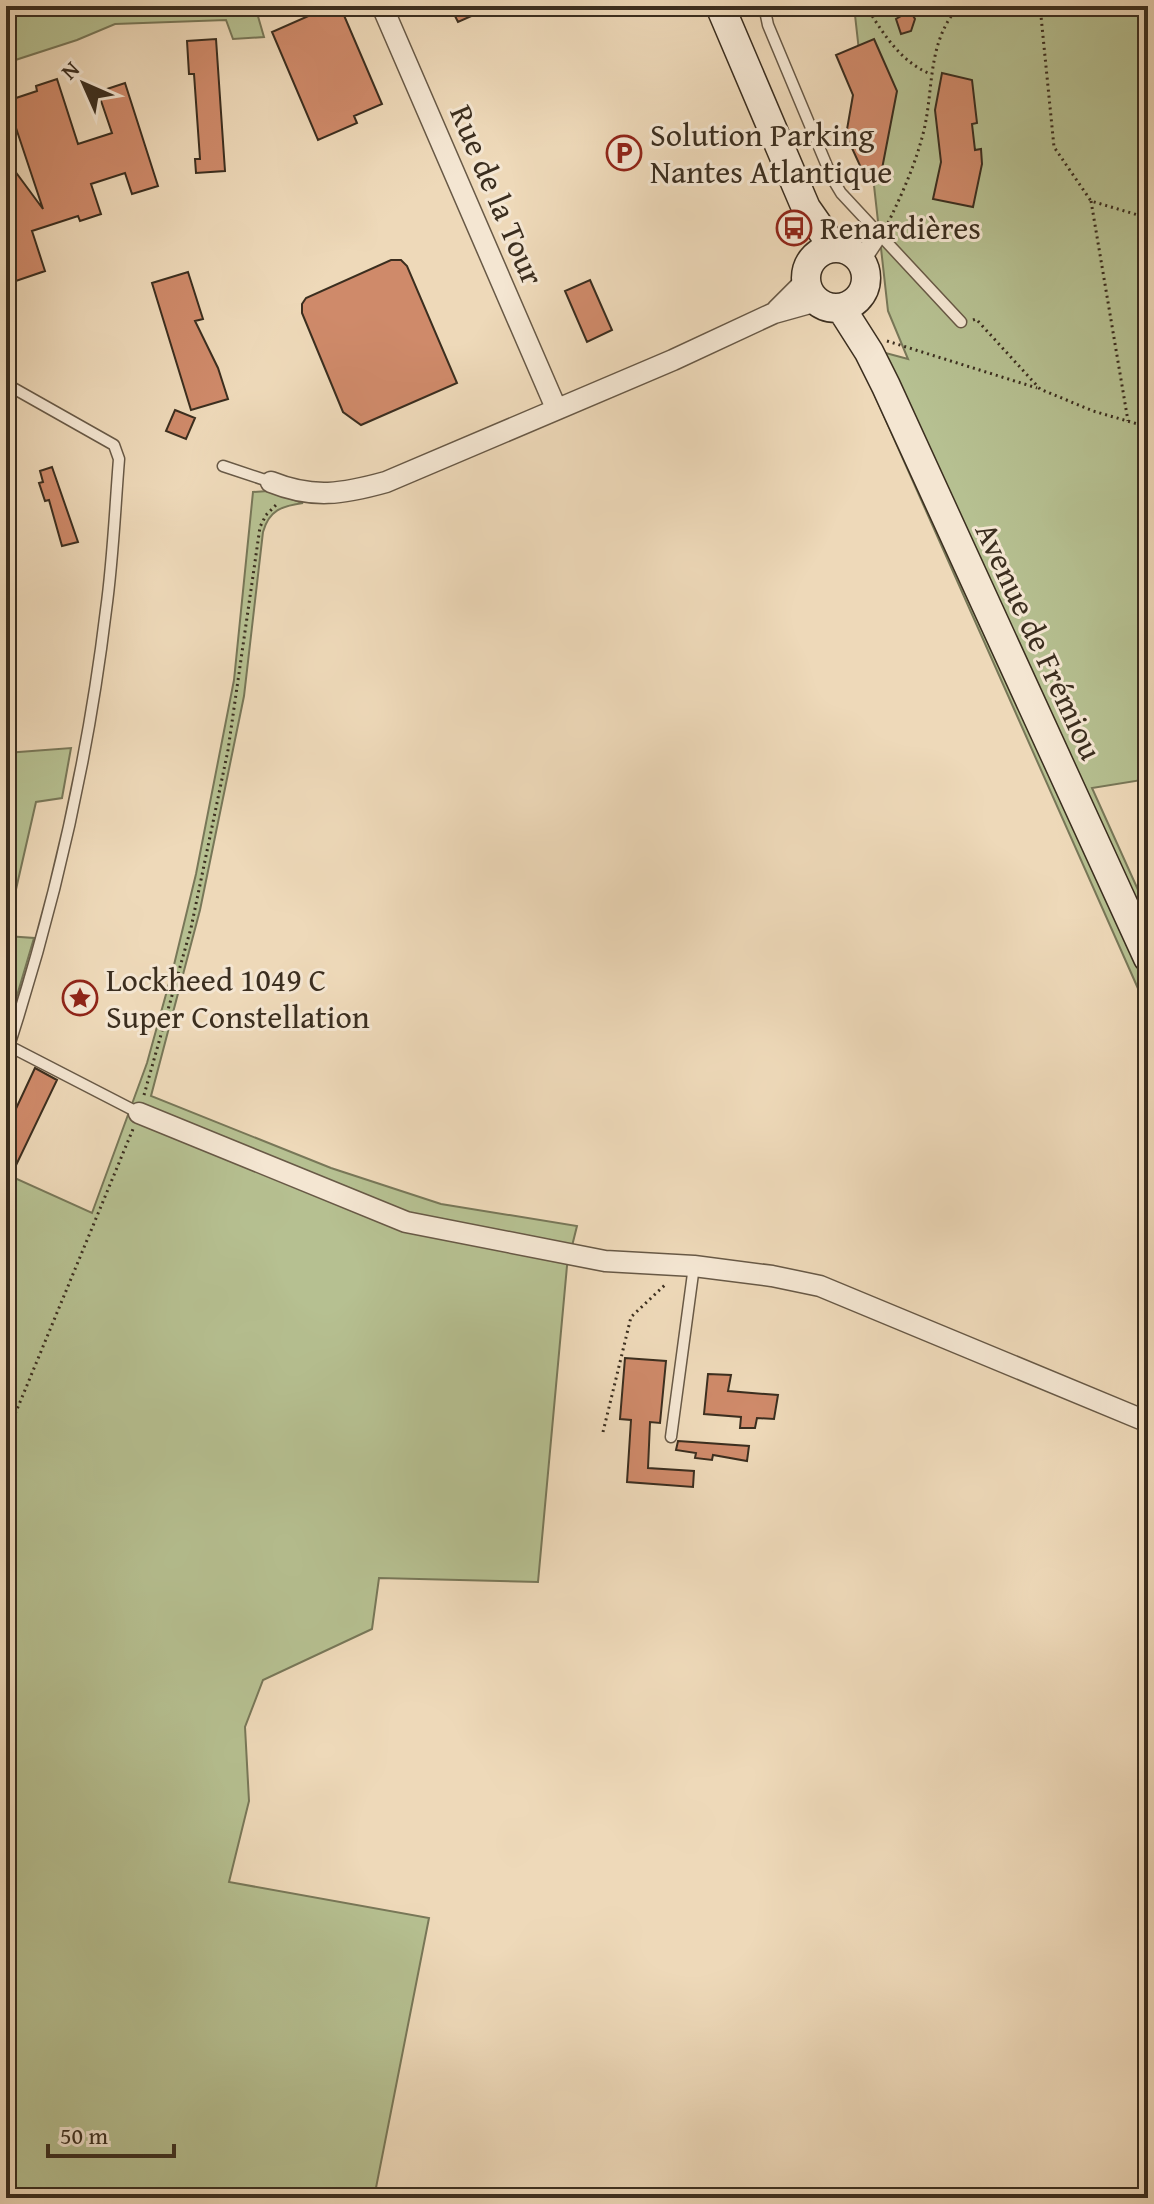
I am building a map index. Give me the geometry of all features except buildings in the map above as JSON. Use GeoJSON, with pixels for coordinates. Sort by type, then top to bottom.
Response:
{"type":"FeatureCollection","features":[{"type":"Feature","properties":{"kind":"main road","name":"Avenue de Frémiou"},"geometry":{"type":"LineString","coordinates":[[720,6],[835,277],[876,345],[1148,958]]}},
{"type":"Feature","properties":{"kind":"street","name":"Rue de la Tour"},"geometry":{"type":"LineString","coordinates":[[382,6],[556,408]]}},
{"type":"Feature","properties":{"kind":"street"},"geometry":{"type":"LineString","coordinates":[[271,482],[293,491],[345,493],[386,482],[673,360],[774,313],[835,277]]}},
{"type":"Feature","properties":{"kind":"street"},"geometry":{"type":"LineString","coordinates":[[139,1113],[406,1222],[605,1261],[694,1266],[820,1286],[1148,1422]]}},
{"type":"Feature","properties":{"kind":"lane"},"geometry":{"type":"LineString","coordinates":[[764,6],[768,25],[841,193],[961,322]]}},
{"type":"Feature","properties":{"kind":"lane"},"geometry":{"type":"LineString","coordinates":[[835,277],[881,237]]}},
{"type":"Feature","properties":{"kind":"lane"},"geometry":{"type":"LineString","coordinates":[[6,384],[114,445],[119,459],[106,611],[79,775],[51,900],[7,1051],[139,1113]]}},
{"type":"Feature","properties":{"kind":"lane"},"geometry":{"type":"LineString","coordinates":[[223,466],[271,482]]}},
{"type":"Feature","properties":{"kind":"lane"},"geometry":{"type":"LineString","coordinates":[[671,1437],[694,1266]]}},
{"type":"Feature","properties":{"kind":"path"},"geometry":{"type":"LineString","coordinates":[[866,6],[906,59],[917,69],[931,74]]}},
{"type":"Feature","properties":{"kind":"path"},"geometry":{"type":"LineString","coordinates":[[881,237],[909,181],[925,127],[934,53],[951,15],[959,6]]}},
{"type":"Feature","properties":{"kind":"path"},"geometry":{"type":"LineString","coordinates":[[1040,6],[1054,147],[1091,201],[1128,421]]}},
{"type":"Feature","properties":{"kind":"path"},"geometry":{"type":"LineString","coordinates":[[1091,201],[1148,218]]}},
{"type":"Feature","properties":{"kind":"path"},"geometry":{"type":"LineString","coordinates":[[961,322],[976,319],[1040,389]]}},
{"type":"Feature","properties":{"kind":"path"},"geometry":{"type":"LineString","coordinates":[[876,345],[1040,389],[1093,411],[1148,427]]}},
{"type":"Feature","properties":{"kind":"path"},"geometry":{"type":"LineString","coordinates":[[6,1436],[139,1113],[194,913],[228,750],[260,527],[276,505],[314,493]]}},
{"type":"Feature","properties":{"kind":"path"},"geometry":{"type":"LineString","coordinates":[[603,1432],[631,1317],[662,1286],[694,1266]]}},
{"type":"Feature","properties":{"kind":"green space"},"geometry":{"type":"Polygon","coordinates":[[[6,6],[255,6],[264,37],[233,39],[226,20],[115,24],[6,63],[6,6]]]}},
{"type":"Feature","properties":{"kind":"green space"},"geometry":{"type":"Polygon","coordinates":[[[854,6],[1148,6],[1148,779],[1092,788],[1148,912],[1148,1011],[852,344],[908,359],[888,311],[854,6]]]}},
{"type":"Feature","properties":{"kind":"green space"},"geometry":{"type":"Polygon","coordinates":[[[268,491],[303,503],[277,510],[263,532],[244,696],[200,910],[151,1096],[331,1168],[441,1204],[577,1226],[567,1266],[538,1582],[379,1578],[372,1629],[263,1680],[245,1727],[249,1801],[229,1882],[429,1918],[374,2198],[6,2198],[6,1174],[92,1213],[147,1063],[173,969],[196,874],[234,680],[253,492],[268,491]]]}},
{"type":"Feature","properties":{"kind":"green space"},"geometry":{"type":"Polygon","coordinates":[[[71,748],[62,798],[36,802],[6,933],[6,753],[71,748]]]}},
{"type":"Feature","properties":{"kind":"green space"},"geometry":{"type":"Polygon","coordinates":[[[6,936],[34,938],[6,1033],[6,936]]]}},
{"type":"Feature","properties":{"kind":"place","name":"Solution Parking Nantes Atlantique"},"geometry":{"type":"Point","coordinates":[624,153]}},
{"type":"Feature","properties":{"kind":"place","name":"Renardières"},"geometry":{"type":"Point","coordinates":[794,228]}},
{"type":"Feature","properties":{"kind":"place","name":"Lockheed 1049 C Super Constellation"},"geometry":{"type":"Point","coordinates":[80,998]}}]}
